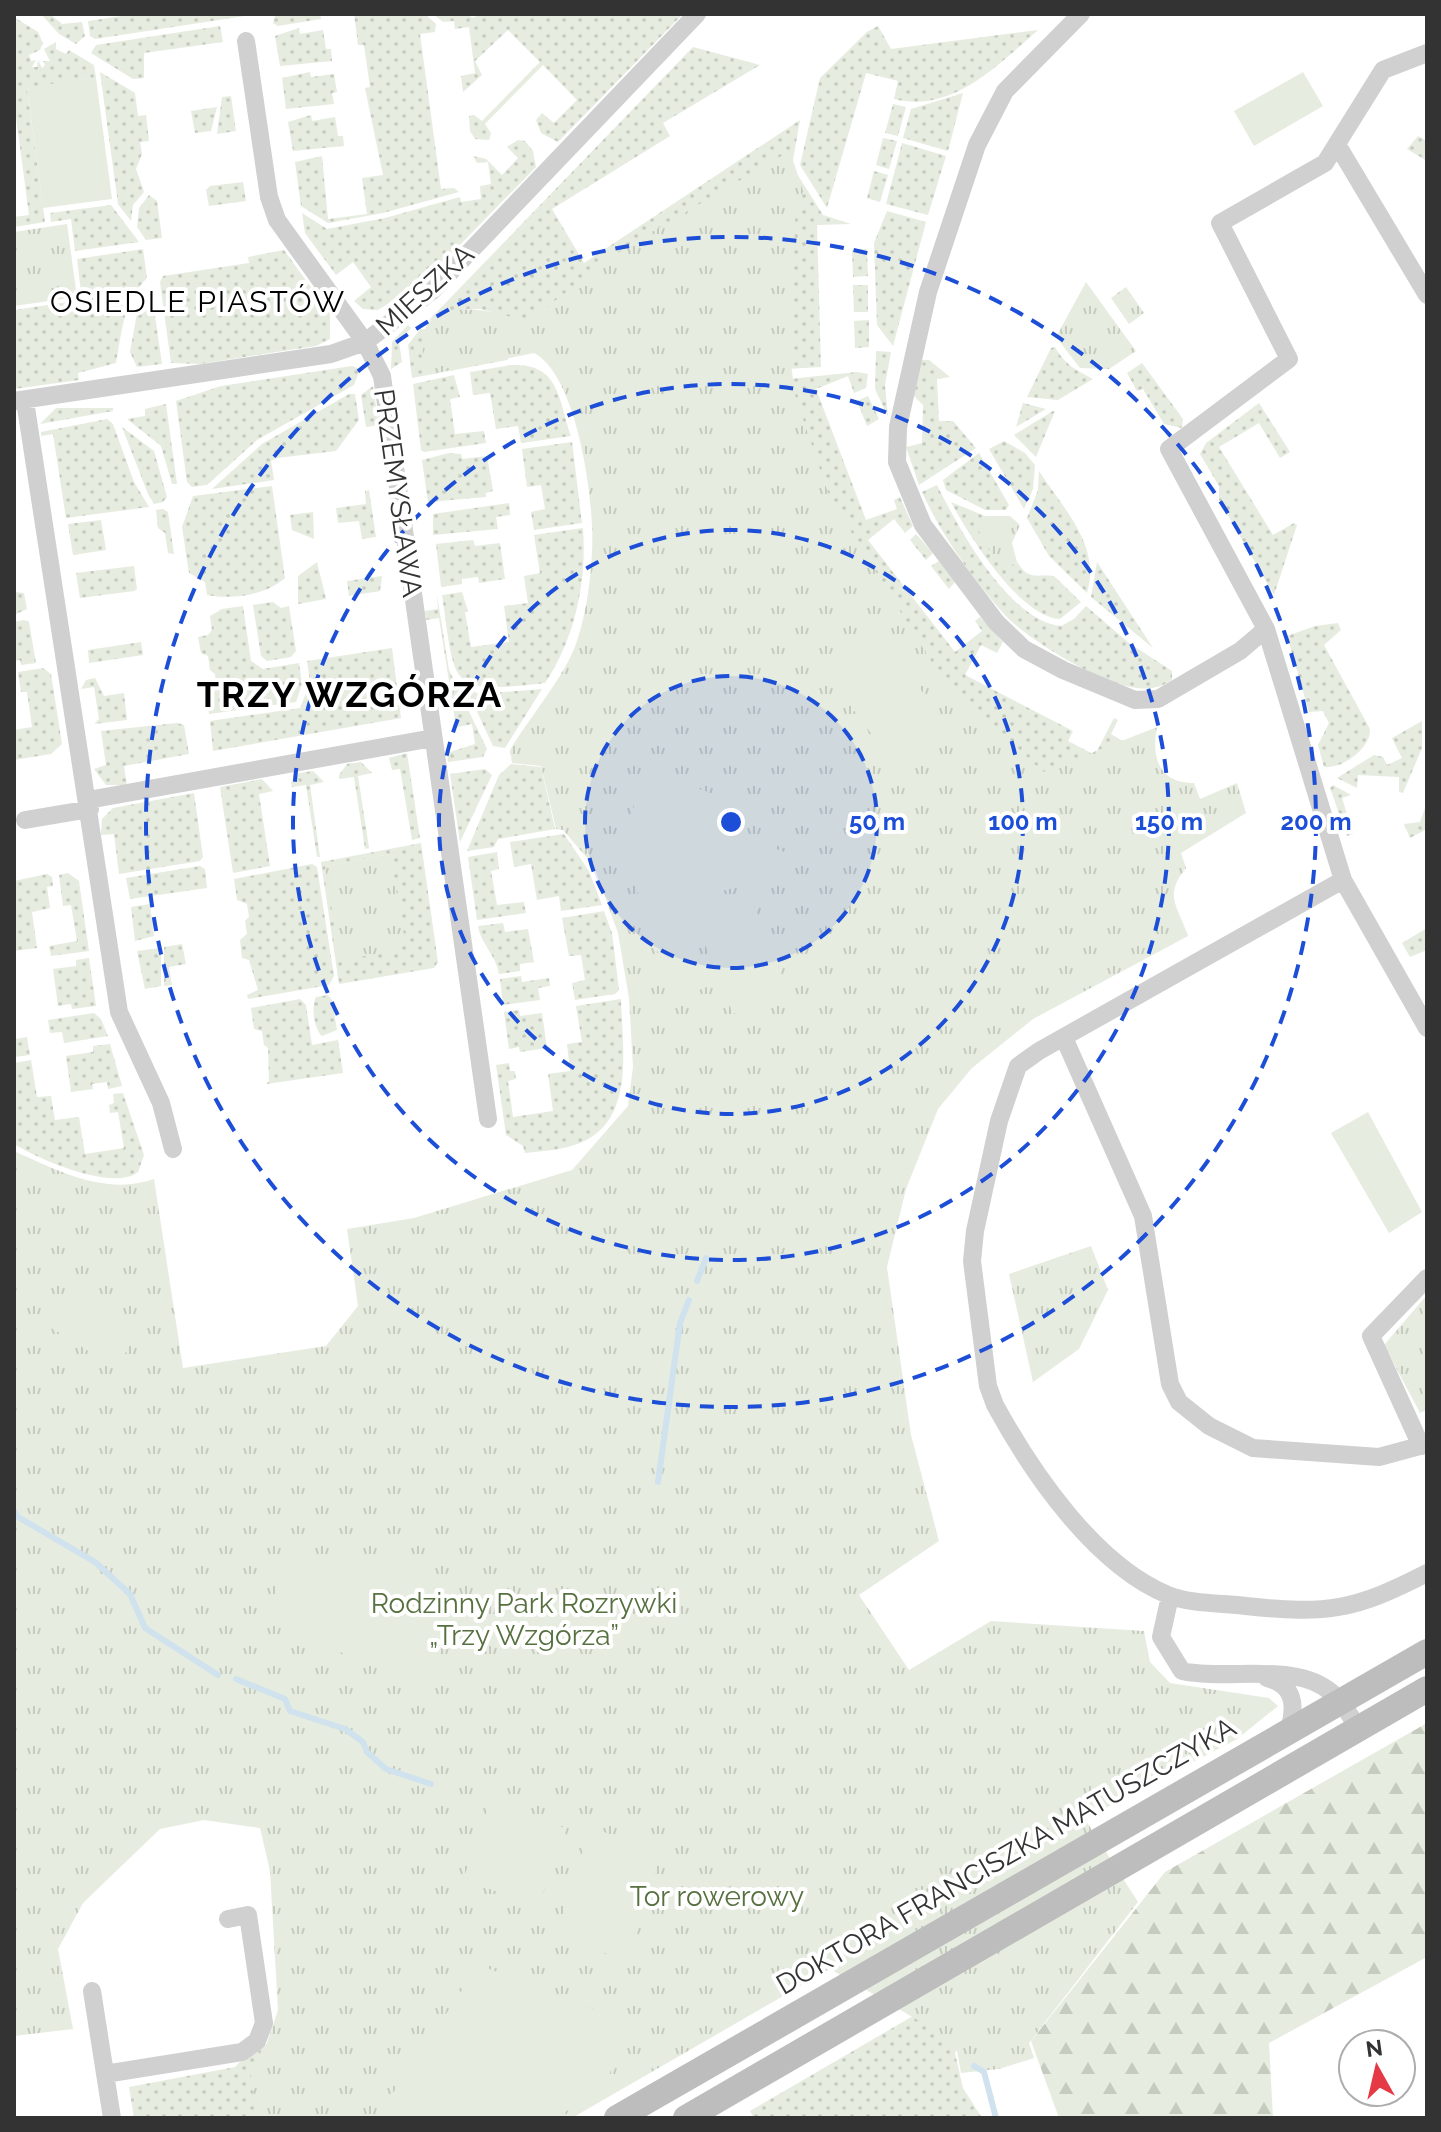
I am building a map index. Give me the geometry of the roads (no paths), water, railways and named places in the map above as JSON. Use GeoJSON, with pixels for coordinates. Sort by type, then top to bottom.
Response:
{"type":"FeatureCollection","features":[{"type":"Feature","properties":{"kind":"main road","name":"DOKTORA FRANCISZKA MATUSZCZYKA"},"geometry":{"type":"LineString","coordinates":[[617,2118],[1427,1652]]}},
{"type":"Feature","properties":{"kind":"main road"},"geometry":{"type":"LineString","coordinates":[[686,2118],[1427,1689]]}},
{"type":"Feature","properties":{"kind":"street","name":"MIESZKA"},"geometry":{"type":"LineString","coordinates":[[20,401],[331,354],[365,342],[433,290],[697,14]]}},
{"type":"Feature","properties":{"kind":"street"},"geometry":{"type":"LineString","coordinates":[[1081,14],[1034,57],[1005,91],[977,145],[937,259],[898,427],[897,462],[918,515],[996,622],[1024,649],[1063,670],[1135,700],[1158,699],[1240,651],[1266,629]]}},
{"type":"Feature","properties":{"kind":"street","name":"PRZEMYSŁAWA"},"geometry":{"type":"LineString","coordinates":[[246,41],[269,197],[277,220],[365,342],[382,376],[488,1119]]}},
{"type":"Feature","properties":{"kind":"street"},"geometry":{"type":"LineString","coordinates":[[1427,53],[1383,70],[1325,163],[1220,223],[1289,359],[1169,449],[1266,629],[1343,880],[1427,1028]]}},
{"type":"Feature","properties":{"kind":"street"},"geometry":{"type":"LineString","coordinates":[[1338,146],[1427,295]]}},
{"type":"Feature","properties":{"kind":"street"},"geometry":{"type":"LineString","coordinates":[[20,401],[89,805],[119,1012],[161,1103],[173,1149]]}},
{"type":"Feature","properties":{"kind":"street"},"geometry":{"type":"LineString","coordinates":[[25,820],[433,738]]}},
{"type":"Feature","properties":{"kind":"street"},"geometry":{"type":"LineString","coordinates":[[1343,880],[1065,1040],[1039,1051],[1018,1066],[999,1121],[972,1261],[988,1386],[995,1405],[1087,1539],[1117,1565],[1170,1596],[1288,1611],[1332,1610],[1381,1596],[1427,1573]]}},
{"type":"Feature","properties":{"kind":"street"},"geometry":{"type":"LineString","coordinates":[[1065,1040],[1143,1216],[1170,1384],[1179,1402],[1209,1426],[1253,1448],[1379,1457],[1424,1445],[1371,1336],[1427,1278]]}},
{"type":"Feature","properties":{"kind":"street"},"geometry":{"type":"LineString","coordinates":[[1170,1596],[1161,1637],[1182,1671],[1205,1676],[1293,1674],[1318,1684],[1340,1702],[1358,1728]]}},
{"type":"Feature","properties":{"kind":"street"},"geometry":{"type":"LineString","coordinates":[[1260,1676],[1279,1681],[1289,1690],[1294,1710],[1289,1730]]}},
{"type":"Feature","properties":{"kind":"street"},"geometry":{"type":"LineString","coordinates":[[105,2074],[242,2052],[257,2041],[264,2023],[248,1915],[228,1919]]}},
{"type":"Feature","properties":{"kind":"street"},"geometry":{"type":"LineString","coordinates":[[92,1991],[112,2118]]}},
{"type":"Feature","properties":{"kind":"waterway"},"geometry":{"type":"LineString","coordinates":[[697,1281],[706,1258]]}},
{"type":"Feature","properties":{"kind":"waterway"},"geometry":{"type":"LineString","coordinates":[[658,1482],[680,1323],[689,1300]]}},
{"type":"Feature","properties":{"kind":"waterway"},"geometry":{"type":"LineString","coordinates":[[14,1511],[18,1517],[95,1562],[130,1594],[145,1628],[218,1675]]}},
{"type":"Feature","properties":{"kind":"waterway"},"geometry":{"type":"LineString","coordinates":[[236,1679],[285,1699],[290,1711],[345,1729],[363,1742],[367,1752],[386,1769],[431,1784]]}},
{"type":"Feature","properties":{"kind":"waterway"},"geometry":{"type":"LineString","coordinates":[[974,2066],[984,2072],[996,2118]]}},
{"type":"Feature","properties":{"kind":"district","name":"OSIEDLE PIASTÓW"},"geometry":{"type":"Point","coordinates":[198,301]}},
{"type":"Feature","properties":{"kind":"district","name":"TRZY WZGÓRZA"},"geometry":{"type":"Point","coordinates":[350,694]}},
{"type":"Feature","properties":{"kind":"park label","name":"Rodzinny Park Rozrywki „Trzy Wzgórza”"},"geometry":{"type":"Point","coordinates":[524,1619]}},
{"type":"Feature","properties":{"kind":"park label","name":"Tor rowerowy"},"geometry":{"type":"Point","coordinates":[717,1896]}}]}
